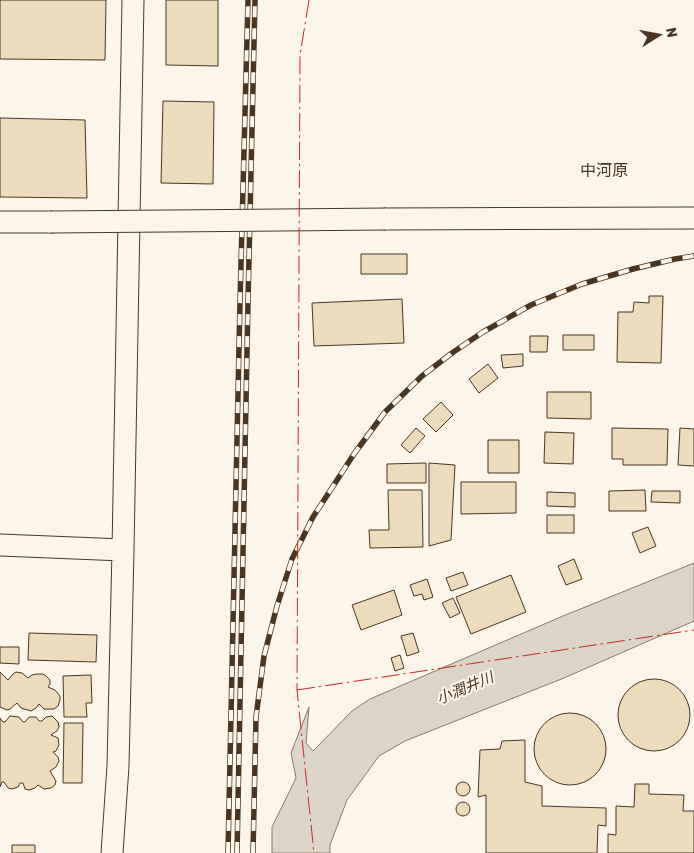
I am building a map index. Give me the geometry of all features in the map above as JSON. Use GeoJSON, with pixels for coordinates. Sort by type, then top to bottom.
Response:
{"type":"FeatureCollection","features":[{"type":"Feature","properties":{"kind":"street"},"geometry":{"type":"LineString","coordinates":[[112,853],[118,766],[133,0]]}},
{"type":"Feature","properties":{"kind":"street"},"geometry":{"type":"LineString","coordinates":[[0,222],[694,218]]}},
{"type":"Feature","properties":{"kind":"street"},"geometry":{"type":"LineString","coordinates":[[0,545],[123,550]]}},
{"type":"Feature","properties":{"kind":"street"},"geometry":{"type":"LineString","coordinates":[[118,766],[122,853]]}},
{"type":"Feature","properties":{"kind":"water","name":"小潤井川"},"geometry":{"type":"Polygon","coordinates":[[[694,563],[694,621],[564,678],[405,741],[379,756],[347,800],[330,845],[330,853],[272,853],[272,827],[296,778],[291,753],[309,707],[306,743],[313,751],[352,711],[370,699],[563,616],[694,563]]]}},
{"type":"Feature","properties":{"kind":"building"},"geometry":{"type":"Polygon","coordinates":[[[0,0],[106,0],[105,60],[0,59],[0,0]]]}},
{"type":"Feature","properties":{"kind":"building"},"geometry":{"type":"Polygon","coordinates":[[[166,0],[218,0],[218,66],[166,65],[166,0]]]}},
{"type":"Feature","properties":{"kind":"building"},"geometry":{"type":"Polygon","coordinates":[[[163,101],[214,102],[213,184],[161,183],[163,101]]]}},
{"type":"Feature","properties":{"kind":"building"},"geometry":{"type":"Polygon","coordinates":[[[0,118],[85,120],[87,198],[0,197],[0,118]]]}},
{"type":"Feature","properties":{"kind":"building"},"geometry":{"type":"Polygon","coordinates":[[[361,254],[407,254],[407,274],[361,274],[361,254]]]}},
{"type":"Feature","properties":{"kind":"building"},"geometry":{"type":"Polygon","coordinates":[[[649,296],[663,296],[661,363],[617,362],[618,312],[633,312],[634,302],[649,303],[649,296]]]}},
{"type":"Feature","properties":{"kind":"building"},"geometry":{"type":"Polygon","coordinates":[[[402,299],[404,343],[314,346],[312,303],[402,299]]]}},
{"type":"Feature","properties":{"kind":"building"},"geometry":{"type":"Polygon","coordinates":[[[563,335],[594,335],[594,350],[563,350],[563,335]]]}},
{"type":"Feature","properties":{"kind":"building"},"geometry":{"type":"Polygon","coordinates":[[[530,336],[548,336],[547,352],[530,352],[530,336]]]}},
{"type":"Feature","properties":{"kind":"building"},"geometry":{"type":"Polygon","coordinates":[[[523,354],[523,366],[503,368],[501,355],[523,354]]]}},
{"type":"Feature","properties":{"kind":"building"},"geometry":{"type":"Polygon","coordinates":[[[488,364],[498,378],[479,393],[469,379],[488,364]]]}},
{"type":"Feature","properties":{"kind":"building"},"geometry":{"type":"Polygon","coordinates":[[[547,392],[591,392],[591,419],[547,418],[547,392]]]}},
{"type":"Feature","properties":{"kind":"building"},"geometry":{"type":"Polygon","coordinates":[[[441,402],[453,415],[436,432],[423,419],[441,402]]]}},
{"type":"Feature","properties":{"kind":"building"},"geometry":{"type":"Polygon","coordinates":[[[416,428],[425,436],[410,453],[401,445],[416,428]]]}},
{"type":"Feature","properties":{"kind":"building"},"geometry":{"type":"Polygon","coordinates":[[[612,428],[668,429],[667,465],[623,465],[623,459],[612,459],[612,428]]]}},
{"type":"Feature","properties":{"kind":"building"},"geometry":{"type":"Polygon","coordinates":[[[680,428],[694,429],[694,466],[678,465],[680,428]]]}},
{"type":"Feature","properties":{"kind":"building"},"geometry":{"type":"Polygon","coordinates":[[[545,432],[574,433],[573,464],[544,463],[545,432]]]}},
{"type":"Feature","properties":{"kind":"building"},"geometry":{"type":"Polygon","coordinates":[[[488,440],[519,440],[519,473],[488,473],[488,440]]]}},
{"type":"Feature","properties":{"kind":"building"},"geometry":{"type":"Polygon","coordinates":[[[426,463],[426,483],[387,483],[387,464],[426,463]]]}},
{"type":"Feature","properties":{"kind":"building"},"geometry":{"type":"Polygon","coordinates":[[[429,463],[455,465],[451,540],[429,546],[429,463]]]}},
{"type":"Feature","properties":{"kind":"building"},"geometry":{"type":"Polygon","coordinates":[[[461,482],[516,482],[516,513],[461,514],[461,482]]]}},
{"type":"Feature","properties":{"kind":"building"},"geometry":{"type":"Polygon","coordinates":[[[388,490],[422,490],[423,547],[370,548],[369,530],[389,530],[388,490]]]}},
{"type":"Feature","properties":{"kind":"building"},"geometry":{"type":"Polygon","coordinates":[[[645,490],[646,511],[609,511],[609,491],[645,490]]]}},
{"type":"Feature","properties":{"kind":"building"},"geometry":{"type":"Polygon","coordinates":[[[652,491],[680,491],[680,503],[651,502],[652,491]]]}},
{"type":"Feature","properties":{"kind":"building"},"geometry":{"type":"Polygon","coordinates":[[[547,492],[575,493],[575,507],[547,506],[547,492]]]}},
{"type":"Feature","properties":{"kind":"building"},"geometry":{"type":"Polygon","coordinates":[[[547,515],[574,515],[574,533],[547,533],[547,515]]]}},
{"type":"Feature","properties":{"kind":"building"},"geometry":{"type":"Polygon","coordinates":[[[648,527],[656,546],[640,553],[632,533],[648,527]]]}},
{"type":"Feature","properties":{"kind":"building"},"geometry":{"type":"Polygon","coordinates":[[[574,559],[582,579],[566,585],[558,566],[574,559]]]}},
{"type":"Feature","properties":{"kind":"building"},"geometry":{"type":"Polygon","coordinates":[[[463,572],[468,585],[451,591],[446,578],[463,572]]]}},
{"type":"Feature","properties":{"kind":"building"},"geometry":{"type":"Polygon","coordinates":[[[511,575],[526,612],[471,634],[456,597],[511,575]]]}},
{"type":"Feature","properties":{"kind":"building"},"geometry":{"type":"Polygon","coordinates":[[[427,579],[433,597],[424,600],[422,594],[414,596],[410,585],[427,579]]]}},
{"type":"Feature","properties":{"kind":"building"},"geometry":{"type":"Polygon","coordinates":[[[394,590],[402,615],[361,630],[352,605],[394,590]]]}},
{"type":"Feature","properties":{"kind":"building"},"geometry":{"type":"Polygon","coordinates":[[[453,598],[460,613],[450,618],[442,603],[453,598]]]}},
{"type":"Feature","properties":{"kind":"building"},"geometry":{"type":"Polygon","coordinates":[[[29,633],[97,635],[96,662],[28,660],[29,633]]]}},
{"type":"Feature","properties":{"kind":"building"},"geometry":{"type":"Polygon","coordinates":[[[413,633],[419,652],[407,656],[401,636],[413,633]]]}},
{"type":"Feature","properties":{"kind":"building"},"geometry":{"type":"Polygon","coordinates":[[[0,647],[19,647],[19,664],[0,663],[0,647]]]}},
{"type":"Feature","properties":{"kind":"building"},"geometry":{"type":"Polygon","coordinates":[[[400,655],[404,668],[395,671],[391,658],[400,655]]]}},
{"type":"Feature","properties":{"kind":"building"},"geometry":{"type":"Polygon","coordinates":[[[0,672],[8,680],[16,672],[22,673],[28,678],[32,675],[43,674],[50,680],[48,687],[55,690],[60,696],[58,706],[54,709],[44,709],[39,704],[31,711],[21,708],[17,703],[7,710],[0,707],[0,672]]]}},
{"type":"Feature","properties":{"kind":"building"},"geometry":{"type":"Polygon","coordinates":[[[91,675],[92,703],[86,703],[87,717],[64,717],[63,676],[91,675]]]}},
{"type":"Feature","properties":{"kind":"building"},"geometry":{"type":"Polygon","coordinates":[[[647,679],[661,679],[680,689],[690,708],[690,722],[680,741],[661,751],[647,751],[628,741],[618,722],[618,708],[628,689],[647,679]]]}},
{"type":"Feature","properties":{"kind":"building"},"geometry":{"type":"Polygon","coordinates":[[[563,713],[577,713],[596,723],[606,742],[606,756],[596,775],[577,785],[563,785],[544,775],[534,756],[534,742],[544,723],[563,713]]]}},
{"type":"Feature","properties":{"kind":"building"},"geometry":{"type":"Polygon","coordinates":[[[10,716],[19,717],[25,722],[29,717],[36,717],[39,721],[42,721],[46,717],[52,716],[58,722],[59,727],[57,731],[51,735],[58,738],[59,745],[56,751],[53,752],[59,761],[56,767],[50,771],[56,781],[55,785],[51,788],[44,789],[38,785],[29,790],[25,789],[23,783],[20,783],[18,787],[12,789],[8,788],[4,782],[2,782],[0,787],[0,718],[5,722],[10,716]]]}},
{"type":"Feature","properties":{"kind":"building"},"geometry":{"type":"Polygon","coordinates":[[[64,723],[83,723],[82,783],[63,783],[64,723]]]}},
{"type":"Feature","properties":{"kind":"building"},"geometry":{"type":"Polygon","coordinates":[[[525,740],[525,782],[542,786],[542,806],[606,808],[606,826],[598,825],[597,853],[486,853],[486,795],[478,797],[480,750],[500,749],[502,741],[525,740]]]}},
{"type":"Feature","properties":{"kind":"building"},"geometry":{"type":"Polygon","coordinates":[[[460,782],[466,782],[470,789],[466,796],[460,796],[456,792],[456,786],[460,782]]]}},
{"type":"Feature","properties":{"kind":"building"},"geometry":{"type":"Polygon","coordinates":[[[635,784],[649,784],[649,794],[684,795],[683,811],[694,811],[694,853],[608,853],[608,834],[616,835],[616,806],[634,807],[635,784]]]}},
{"type":"Feature","properties":{"kind":"building"},"geometry":{"type":"Polygon","coordinates":[[[460,802],[466,802],[470,809],[466,816],[460,816],[456,812],[456,806],[460,802]]]}},
{"type":"Feature","properties":{"kind":"building"},"geometry":{"type":"Polygon","coordinates":[[[12,845],[35,845],[35,853],[12,853],[12,845]]]}},
{"type":"Feature","properties":{"kind":"railway"},"geometry":{"type":"LineString","coordinates":[[228,853],[248,0]]}},
{"type":"Feature","properties":{"kind":"railway"},"geometry":{"type":"LineString","coordinates":[[237,853],[255,0]]}},
{"type":"Feature","properties":{"kind":"railway"},"geometry":{"type":"LineString","coordinates":[[253,853],[256,717],[264,656],[277,606],[292,559],[313,517],[354,454],[385,412],[422,376],[452,353],[483,332],[531,305],[582,284],[633,269],[694,256]]}},
{"type":"Feature","properties":{"kind":"power"},"geometry":{"type":"LineString","coordinates":[[309,0],[300,55],[297,690],[314,853]]}},
{"type":"Feature","properties":{"kind":"power"},"geometry":{"type":"LineString","coordinates":[[297,690],[694,630]]}},
{"type":"Feature","properties":{"kind":"district","name":"中河原"},"geometry":{"type":"Point","coordinates":[604,170]}}]}
